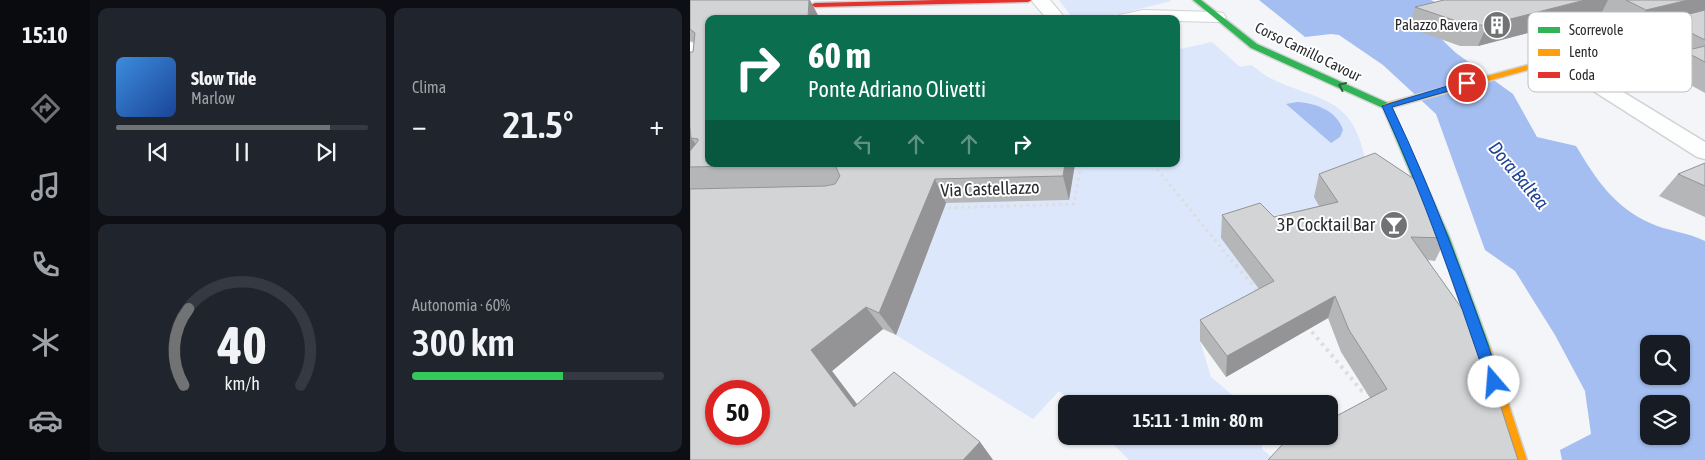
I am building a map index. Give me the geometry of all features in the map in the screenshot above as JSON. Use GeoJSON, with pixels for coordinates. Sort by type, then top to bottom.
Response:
{"type":"FeatureCollection","features":[{"type":"Feature","properties":{"kind":"main road"},"geometry":{"type":"LineString","coordinates":[[813,8],[1028,0]]}},
{"type":"Feature","properties":{"kind":"main road","name":"Corso Camillo Cavour"},"geometry":{"type":"LineString","coordinates":[[1197,0],[1254,46],[1387,106]]}},
{"type":"Feature","properties":{"kind":"main road"},"geometry":{"type":"LineString","coordinates":[[1692,23],[1705,19]]}},
{"type":"Feature","properties":{"kind":"main road"},"geometry":{"type":"LineString","coordinates":[[1519,460],[1470,308],[1412,159],[1387,106],[1408,98],[1528,67]]}},
{"type":"Feature","properties":{"kind":"street"},"geometry":{"type":"LineString","coordinates":[[1040,0],[1053,15]]}},
{"type":"Feature","properties":{"kind":"street"},"geometry":{"type":"LineString","coordinates":[[1180,16],[1217,18]]}},
{"type":"Feature","properties":{"kind":"street"},"geometry":{"type":"LineString","coordinates":[[690,48],[705,64]]}},
{"type":"Feature","properties":{"kind":"lane"},"geometry":{"type":"LineString","coordinates":[[1609,92],[1705,152]]}},
{"type":"Feature","properties":{"kind":"path","name":"Via Castellazzo"},"geometry":{"type":"LineString","coordinates":[[936,208],[1074,204],[1080,167]]}},
{"type":"Feature","properties":{"kind":"path"},"geometry":{"type":"LineString","coordinates":[[1155,167],[1259,294]]}},
{"type":"Feature","properties":{"kind":"path"},"geometry":{"type":"LineString","coordinates":[[1305,324],[1362,392],[1373,393]]}},
{"type":"Feature","properties":{"kind":"shaded area"},"geometry":{"type":"Polygon","coordinates":[[[1059,0],[1171,1],[1110,15],[1070,15],[1059,0]]]}},
{"type":"Feature","properties":{"kind":"shaded area"},"geometry":{"type":"Polygon","coordinates":[[[1212,42],[1240,67],[1251,65],[1267,77],[1318,97],[1342,111],[1351,122],[1359,138],[1365,159],[1332,225],[1271,303],[1200,341],[1211,377],[1232,395],[1063,395],[1059,391],[1033,419],[896,335],[932,240],[938,203],[1069,200],[1074,167],[1180,167],[1180,49],[1212,42]]]}},
{"type":"Feature","properties":{"kind":"shaded area"},"geometry":{"type":"Polygon","coordinates":[[[1114,445],[1262,445],[1262,449],[1275,460],[1129,460],[1114,445]]]}},
{"type":"Feature","properties":{"kind":"water","name":"Dora Baltea"},"geometry":{"type":"Polygon","coordinates":[[[1259,0],[1431,0],[1437,3],[1435,33],[1456,53],[1513,94],[1537,137],[1576,146],[1598,180],[1616,200],[1637,216],[1657,226],[1705,241],[1705,460],[1562,460],[1560,450],[1591,434],[1585,391],[1555,335],[1515,271],[1485,250],[1436,114],[1383,65],[1339,35],[1305,37],[1259,0]]]}},
{"type":"Feature","properties":{"kind":"water"},"geometry":{"type":"Polygon","coordinates":[[[1297,102],[1318,106],[1331,113],[1340,123],[1343,130],[1340,137],[1331,143],[1286,104],[1297,102]]]}},
{"type":"Feature","properties":{"kind":"building"},"geometry":{"type":"Polygon","coordinates":[[[690,0],[809,0],[808,15],[705,15],[705,167],[690,167],[690,151],[698,141],[698,139],[691,138],[690,127],[690,52],[693,52],[695,33],[690,29],[690,0]]]}},
{"type":"Feature","properties":{"kind":"building"},"geometry":{"type":"Polygon","coordinates":[[[1444,0],[1585,0],[1538,12],[1528,12],[1528,15],[1487,25],[1468,25],[1415,7],[1444,0]]]}},
{"type":"Feature","properties":{"kind":"building"},"geometry":{"type":"Polygon","coordinates":[[[1626,0],[1688,0],[1646,10],[1626,0]]]}},
{"type":"Feature","properties":{"kind":"building"},"geometry":{"type":"Polygon","coordinates":[[[1705,10],[1705,40],[1692,33],[1692,13],[1705,10]]]}},
{"type":"Feature","properties":{"kind":"building"},"geometry":{"type":"Polygon","coordinates":[[[1705,46],[1705,62],[1692,55],[1692,49],[1705,46]]]}},
{"type":"Feature","properties":{"kind":"building"},"geometry":{"type":"Polygon","coordinates":[[[1375,153],[1426,187],[1446,238],[1411,237],[1475,327],[1518,460],[1268,460],[1282,445],[1338,445],[1338,415],[1387,389],[1349,330],[1335,296],[1227,356],[1200,320],[1274,281],[1222,215],[1260,203],[1274,217],[1338,202],[1319,174],[1375,153]]]}},
{"type":"Feature","properties":{"kind":"building"},"geometry":{"type":"Polygon","coordinates":[[[1705,163],[1705,186],[1678,174],[1705,163]]]}},
{"type":"Feature","properties":{"kind":"building"},"geometry":{"type":"Polygon","coordinates":[[[836,167],[1064,167],[1063,176],[935,179],[879,313],[866,307],[811,350],[854,407],[894,372],[980,442],[963,460],[690,460],[690,189],[825,186],[835,184],[840,176],[836,167]]]}},
{"type":"Feature","properties":{"kind":"traffic: fast"},"geometry":{"type":"LineString","coordinates":[[1197,0],[1254,46],[1387,106]]}},
{"type":"Feature","properties":{"kind":"traffic: fast"},"geometry":{"type":"LineString","coordinates":[[1387,106],[1443,236],[1484,350]]}},
{"type":"Feature","properties":{"kind":"traffic: slow"},"geometry":{"type":"LineString","coordinates":[[1692,23],[1705,19]]}},
{"type":"Feature","properties":{"kind":"traffic: slow"},"geometry":{"type":"LineString","coordinates":[[1387,106],[1528,67]]}},
{"type":"Feature","properties":{"kind":"traffic: slow"},"geometry":{"type":"LineString","coordinates":[[1484,350],[1519,460]]}},
{"type":"Feature","properties":{"kind":"traffic: jam"},"geometry":{"type":"LineString","coordinates":[[815,5],[1028,0]]}},
{"type":"Feature","properties":{"kind":"place","name":"Palazzo Ravera"},"geometry":{"type":"Point","coordinates":[1497,25]}},
{"type":"Feature","properties":{"kind":"place","name":"3P Cocktail Bar"},"geometry":{"type":"Point","coordinates":[1394,225]}},
{"type":"Feature","properties":{"kind":"route"},"geometry":{"type":"LineString","coordinates":[[1467,83],[1408,98],[1387,106],[1410,154],[1451,258],[1470,308],[1494,382]]}}]}
